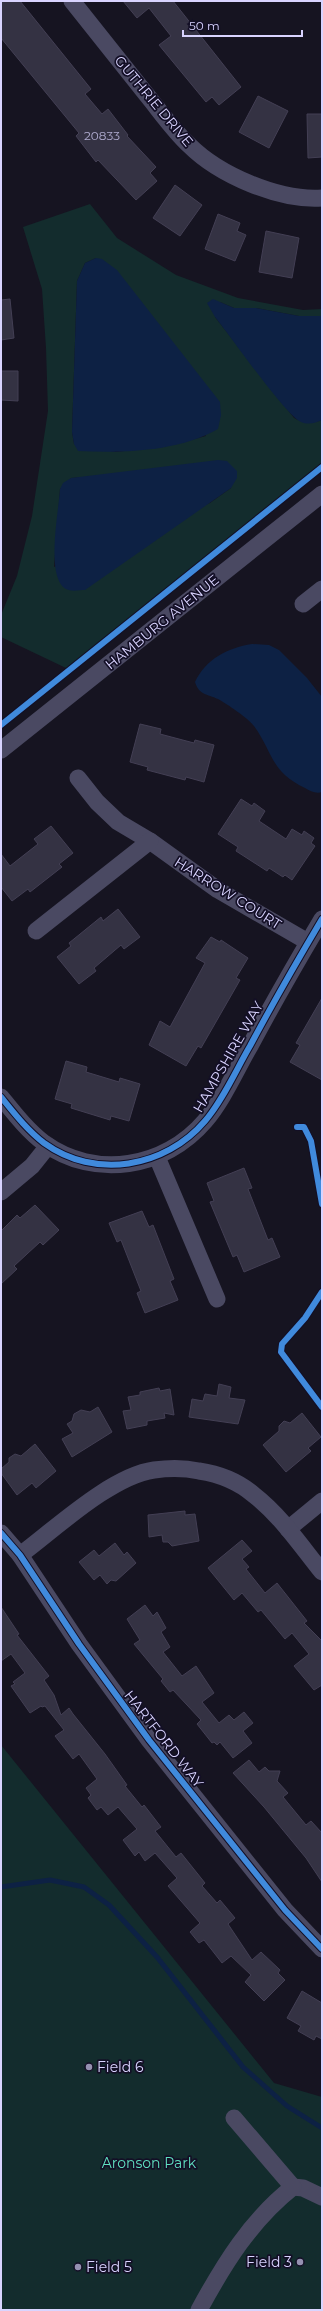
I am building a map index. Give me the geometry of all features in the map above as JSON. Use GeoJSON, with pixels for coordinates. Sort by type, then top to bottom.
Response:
{"type":"FeatureCollection","features":[{"type":"Feature","properties":{"kind":"street","name":"GUTHRIE DRIVE"},"geometry":{"type":"LineString","coordinates":[[72,1],[179,134],[202,156],[226,172],[253,185],[291,195],[322,198]]}},
{"type":"Feature","properties":{"kind":"street","name":"HAMBURG AVENUE"},"geometry":{"type":"LineString","coordinates":[[1,750],[322,494]]}},
{"type":"Feature","properties":{"kind":"street"},"geometry":{"type":"LineString","coordinates":[[303,604],[322,589]]}},
{"type":"Feature","properties":{"kind":"street","name":"HARROW COURT"},"geometry":{"type":"LineString","coordinates":[[78,778],[109,814],[118,822],[150,841],[218,890],[308,942]]}},
{"type":"Feature","properties":{"kind":"street"},"geometry":{"type":"LineString","coordinates":[[36,931],[150,841]]}},
{"type":"Feature","properties":{"kind":"street","name":"HAMPSHIRE WAY"},"geometry":{"type":"LineString","coordinates":[[1,1097],[26,1128],[48,1146],[68,1157],[94,1164],[123,1165],[157,1157],[184,1141],[211,1114],[322,919]]}},
{"type":"Feature","properties":{"kind":"street"},"geometry":{"type":"LineString","coordinates":[[1,1192],[32,1166],[48,1146]]}},
{"type":"Feature","properties":{"kind":"street"},"geometry":{"type":"LineString","coordinates":[[157,1157],[217,1299]]}},
{"type":"Feature","properties":{"kind":"street"},"geometry":{"type":"LineString","coordinates":[[20,1555],[110,1488],[132,1477],[154,1470],[193,1470],[227,1479],[254,1494],[288,1529],[322,1572]]}},
{"type":"Feature","properties":{"kind":"street"},"geometry":{"type":"LineString","coordinates":[[288,1529],[322,1501]]}},
{"type":"Feature","properties":{"kind":"street","name":"HARTFORD WAY"},"geometry":{"type":"LineString","coordinates":[[1,1533],[20,1555],[75,1639],[130,1715],[285,1910],[322,1949]]}},
{"type":"Feature","properties":{"kind":"street"},"geometry":{"type":"LineString","coordinates":[[234,2118],[293,2187]]}},
{"type":"Feature","properties":{"kind":"street"},"geometry":{"type":"LineString","coordinates":[[199,2310],[225,2264],[244,2236],[278,2199],[293,2187],[304,2188],[322,2197]]}},
{"type":"Feature","properties":{"kind":"green space"},"geometry":{"type":"Polygon","coordinates":[[[90,204],[117,238],[176,275],[238,298],[303,310],[322,309],[322,316],[299,316],[256,308],[234,308],[220,302],[215,317],[294,418],[308,422],[322,420],[322,464],[66,668],[1,637],[1,615],[17,576],[32,516],[48,411],[42,289],[23,227],[90,204]],[[96,258],[85,263],[77,281],[72,432],[74,444],[116,452],[171,445],[206,436],[96,258]],[[85,477],[71,478],[60,489],[54,567],[210,503],[231,488],[85,477]]]}},
{"type":"Feature","properties":{"kind":"green space","name":"Aronson Park"},"geometry":{"type":"Polygon","coordinates":[[[1,1745],[274,2083],[322,2097],[322,2310],[1,2310],[1,1745]]]}},
{"type":"Feature","properties":{"kind":"water"},"geometry":{"type":"Polygon","coordinates":[[[96,258],[102,259],[117,270],[220,402],[221,415],[218,429],[202,437],[168,447],[113,452],[78,451],[74,444],[72,432],[77,281],[85,263],[96,258]]]}},
{"type":"Feature","properties":{"kind":"water"},"geometry":{"type":"Polygon","coordinates":[[[213,299],[234,308],[256,308],[299,316],[322,316],[322,420],[312,423],[301,422],[283,405],[215,317],[207,303],[213,299]]]}},
{"type":"Feature","properties":{"kind":"water"},"geometry":{"type":"Polygon","coordinates":[[[218,460],[227,461],[237,471],[237,478],[231,488],[85,590],[68,590],[60,582],[56,571],[55,542],[60,489],[63,483],[71,478],[218,460]]]}},
{"type":"Feature","properties":{"kind":"water"},"geometry":{"type":"Polygon","coordinates":[[[252,644],[269,645],[279,650],[307,678],[322,697],[322,792],[320,793],[309,790],[285,775],[274,761],[254,726],[237,711],[222,701],[201,692],[195,682],[205,667],[218,656],[234,648],[252,644]]]}},
{"type":"Feature","properties":{"kind":"building"},"geometry":{"type":"Polygon","coordinates":[[[1,1],[20,1],[91,89],[85,94],[102,114],[108,109],[128,135],[127,136],[156,167],[150,173],[157,181],[136,200],[98,160],[96,162],[76,136],[79,133],[1,38],[1,1]]]}},
{"type":"Feature","properties":{"kind":"building"},"geometry":{"type":"Polygon","coordinates":[[[123,1],[173,1],[241,87],[219,105],[212,97],[206,102],[159,45],[171,36],[149,8],[137,18],[123,1]]]}},
{"type":"Feature","properties":{"kind":"building"},"geometry":{"type":"Polygon","coordinates":[[[258,96],[288,111],[269,148],[239,132],[258,96]]]}},
{"type":"Feature","properties":{"kind":"building"},"geometry":{"type":"Polygon","coordinates":[[[307,114],[322,114],[322,157],[308,158],[307,114]]]}},
{"type":"Feature","properties":{"kind":"building"},"geometry":{"type":"Polygon","coordinates":[[[175,185],[202,205],[180,236],[153,218],[175,185]]]}},
{"type":"Feature","properties":{"kind":"building"},"geometry":{"type":"Polygon","coordinates":[[[218,214],[240,223],[237,231],[246,235],[235,261],[205,249],[218,214]]]}},
{"type":"Feature","properties":{"kind":"building"},"geometry":{"type":"Polygon","coordinates":[[[266,231],[299,238],[292,278],[259,272],[266,231]]]}},
{"type":"Feature","properties":{"kind":"building"},"geometry":{"type":"Polygon","coordinates":[[[10,299],[14,338],[1,340],[1,300],[10,299]]]}},
{"type":"Feature","properties":{"kind":"building"},"geometry":{"type":"Polygon","coordinates":[[[1,371],[18,371],[18,401],[1,400],[1,371]]]}},
{"type":"Feature","properties":{"kind":"building"},"geometry":{"type":"Polygon","coordinates":[[[140,724],[161,729],[160,734],[194,743],[195,740],[214,745],[204,782],[186,777],[185,780],[147,770],[148,767],[130,762],[140,724]]]}},
{"type":"Feature","properties":{"kind":"building"},"geometry":{"type":"Polygon","coordinates":[[[241,799],[252,806],[254,803],[265,811],[259,821],[286,839],[292,829],[302,835],[304,831],[314,838],[311,843],[315,846],[292,880],[285,875],[283,877],[269,868],[267,871],[236,851],[238,847],[218,834],[241,799]]]}},
{"type":"Feature","properties":{"kind":"building"},"geometry":{"type":"Polygon","coordinates":[[[51,826],[73,853],[59,864],[62,867],[30,892],[28,889],[12,901],[1,887],[1,854],[10,866],[38,844],[34,839],[51,826]]]}},
{"type":"Feature","properties":{"kind":"building"},"geometry":{"type":"Polygon","coordinates":[[[118,909],[140,937],[124,949],[121,945],[94,968],[96,971],[79,984],[57,957],[71,946],[69,943],[101,917],[103,921],[118,909]]]}},
{"type":"Feature","properties":{"kind":"building"},"geometry":{"type":"Polygon","coordinates":[[[211,937],[220,942],[221,940],[248,958],[236,978],[240,980],[201,1048],[198,1046],[186,1066],[149,1045],[160,1021],[170,1027],[205,963],[196,958],[211,937]]]}},
{"type":"Feature","properties":{"kind":"building"},"geometry":{"type":"Polygon","coordinates":[[[322,998],[322,1080],[290,1062],[300,1045],[296,1043],[322,998]]]}},
{"type":"Feature","properties":{"kind":"building"},"geometry":{"type":"Polygon","coordinates":[[[66,1061],[87,1067],[86,1072],[119,1082],[120,1078],[140,1084],[129,1121],[111,1116],[110,1120],[71,1108],[72,1104],[55,1099],[66,1061]]]}},
{"type":"Feature","properties":{"kind":"building"},"geometry":{"type":"Polygon","coordinates":[[[244,1168],[252,1188],[248,1189],[268,1240],[272,1238],[280,1257],[244,1272],[237,1255],[233,1257],[210,1202],[214,1201],[207,1183],[244,1168]]]}},
{"type":"Feature","properties":{"kind":"building"},"geometry":{"type":"Polygon","coordinates":[[[35,1205],[59,1230],[43,1245],[40,1242],[14,1266],[17,1269],[1,1284],[1,1231],[17,1215],[20,1218],[35,1205]]]}},
{"type":"Feature","properties":{"kind":"building"},"geometry":{"type":"Polygon","coordinates":[[[142,1211],[149,1227],[153,1225],[174,1279],[170,1281],[178,1300],[145,1313],[137,1293],[141,1291],[121,1240],[117,1242],[109,1223],[142,1211]]]}},
{"type":"Feature","properties":{"kind":"building"},"geometry":{"type":"Polygon","coordinates":[[[219,1384],[231,1387],[229,1398],[245,1400],[238,1424],[189,1417],[192,1399],[203,1401],[205,1394],[217,1396],[219,1384]]]}},
{"type":"Feature","properties":{"kind":"building"},"geometry":{"type":"Polygon","coordinates":[[[159,1388],[160,1391],[170,1389],[174,1415],[164,1413],[165,1418],[147,1421],[147,1425],[127,1429],[123,1411],[131,1410],[128,1397],[140,1395],[140,1392],[159,1388]]]}},
{"type":"Feature","properties":{"kind":"building"},"geometry":{"type":"Polygon","coordinates":[[[98,1407],[112,1432],[72,1457],[62,1439],[73,1433],[67,1424],[72,1421],[74,1414],[81,1410],[90,1412],[98,1407]]]}},
{"type":"Feature","properties":{"kind":"building"},"geometry":{"type":"Polygon","coordinates":[[[302,1413],[321,1437],[308,1448],[311,1451],[286,1472],[263,1445],[279,1431],[279,1426],[284,1421],[290,1423],[302,1413]]]}},
{"type":"Feature","properties":{"kind":"building"},"geometry":{"type":"Polygon","coordinates":[[[35,1444],[56,1471],[36,1488],[32,1483],[17,1495],[1,1473],[1,1469],[9,1462],[9,1458],[15,1454],[21,1456],[35,1444]]]}},
{"type":"Feature","properties":{"kind":"building"},"geometry":{"type":"Polygon","coordinates":[[[185,1511],[185,1515],[195,1514],[199,1541],[172,1546],[168,1542],[163,1542],[162,1535],[149,1537],[148,1515],[185,1511]]]}},
{"type":"Feature","properties":{"kind":"building"},"geometry":{"type":"Polygon","coordinates":[[[242,1540],[252,1551],[242,1559],[249,1567],[246,1569],[265,1593],[277,1583],[307,1621],[304,1623],[322,1641],[322,1685],[314,1690],[294,1666],[309,1654],[292,1633],[285,1639],[261,1610],[258,1612],[242,1593],[234,1600],[208,1568],[242,1540]]]}},
{"type":"Feature","properties":{"kind":"building"},"geometry":{"type":"Polygon","coordinates":[[[115,1543],[124,1555],[127,1552],[136,1563],[116,1581],[111,1580],[107,1584],[100,1575],[94,1580],[79,1562],[94,1550],[99,1556],[115,1543]]]}},
{"type":"Feature","properties":{"kind":"building"},"geometry":{"type":"Polygon","coordinates":[[[145,1605],[153,1616],[157,1612],[166,1628],[161,1632],[170,1647],[163,1652],[182,1676],[196,1666],[214,1693],[202,1702],[219,1723],[229,1715],[234,1720],[244,1712],[253,1723],[243,1731],[252,1743],[233,1758],[220,1742],[217,1745],[214,1742],[212,1743],[197,1724],[201,1720],[173,1690],[170,1692],[161,1681],[163,1679],[134,1644],[140,1640],[127,1619],[145,1605]]]}},
{"type":"Feature","properties":{"kind":"building"},"geometry":{"type":"Polygon","coordinates":[[[1,1607],[19,1634],[17,1635],[49,1676],[44,1680],[54,1695],[61,1715],[69,1708],[105,1754],[127,1785],[125,1786],[142,1807],[144,1805],[161,1827],[155,1831],[176,1857],[181,1853],[205,1883],[202,1886],[217,1903],[220,1900],[235,1918],[228,1924],[252,1960],[261,1952],[280,1970],[278,1973],[285,1980],[264,2001],[245,1982],[251,1975],[231,1956],[222,1963],[204,1940],[199,1943],[190,1932],[200,1923],[168,1886],[177,1878],[155,1853],[145,1861],[139,1852],[135,1856],[123,1840],[137,1829],[118,1807],[108,1815],[101,1807],[97,1810],[88,1798],[91,1795],[86,1788],[97,1779],[79,1754],[73,1759],[55,1736],[64,1730],[45,1706],[41,1706],[30,1713],[11,1686],[15,1684],[13,1682],[25,1673],[11,1654],[1,1661],[1,1607]]]}},
{"type":"Feature","properties":{"kind":"building"},"geometry":{"type":"Polygon","coordinates":[[[249,1760],[259,1772],[265,1767],[269,1771],[280,1771],[277,1781],[288,1793],[283,1797],[306,1825],[311,1821],[322,1833],[322,1882],[306,1858],[264,1807],[233,1773],[249,1760]]]}},
{"type":"Feature","properties":{"kind":"building"},"geometry":{"type":"Polygon","coordinates":[[[302,1991],[322,2003],[322,2039],[316,2036],[314,2040],[298,2031],[301,2026],[287,2018],[302,1991]]]}},
{"type":"Feature","properties":{"kind":"waterway"},"geometry":{"type":"LineString","coordinates":[[1,1887],[50,1880],[84,1887],[109,1905],[157,1957],[243,2067],[287,2106],[322,2128]]}},
{"type":"Feature","properties":{"kind":"cycle path"},"geometry":{"type":"LineString","coordinates":[[1,725],[322,467]]}},
{"type":"Feature","properties":{"kind":"cycle path"},"geometry":{"type":"LineString","coordinates":[[1,1097],[26,1127],[44,1143],[64,1155],[85,1162],[107,1165],[129,1164],[150,1158],[170,1149],[189,1137],[205,1121],[218,1104],[267,1014],[322,919]]}},
{"type":"Feature","properties":{"kind":"cycle path"},"geometry":{"type":"LineString","coordinates":[[297,1127],[304,1127],[311,1141],[322,1204]]}},
{"type":"Feature","properties":{"kind":"cycle path"},"geometry":{"type":"LineString","coordinates":[[322,1292],[305,1318],[282,1344],[281,1352],[322,1407]]}},
{"type":"Feature","properties":{"kind":"cycle path"},"geometry":{"type":"LineString","coordinates":[[1,1533],[20,1555],[79,1644],[149,1740],[285,1910],[322,1949]]}},
{"type":"Feature","properties":{"kind":"place","name":"Field 6"},"geometry":{"type":"Point","coordinates":[89,2067]}},
{"type":"Feature","properties":{"kind":"place","name":"Field 3"},"geometry":{"type":"Point","coordinates":[300,2262]}},
{"type":"Feature","properties":{"kind":"place","name":"Field 5"},"geometry":{"type":"Point","coordinates":[78,2267]}}]}
